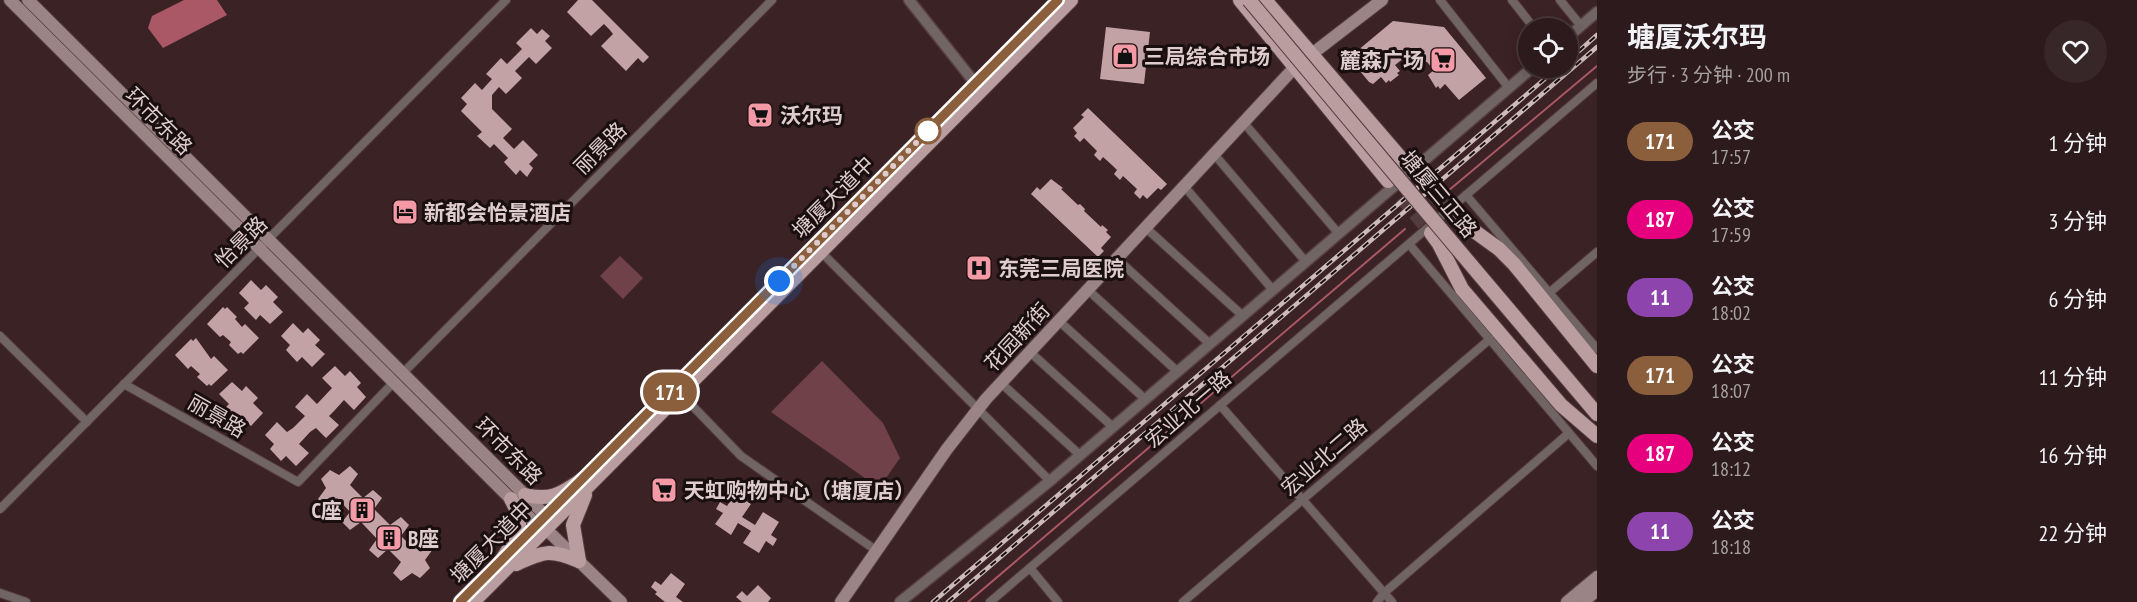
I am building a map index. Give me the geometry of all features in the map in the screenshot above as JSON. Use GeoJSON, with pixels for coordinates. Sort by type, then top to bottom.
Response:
{"type":"FeatureCollection","features":[{"type":"Feature","properties":{"kind":"main road","name":"环市东路"},"geometry":{"type":"LineString","coordinates":[[10,0],[264,244]]}},
{"type":"Feature","properties":{"kind":"main road","name":"环市东路"},"geometry":{"type":"LineString","coordinates":[[28,0],[264,244],[398,378],[511,499],[543,524]]}},
{"type":"Feature","properties":{"kind":"main road","name":"塘厦大道中"},"geometry":{"type":"LineString","coordinates":[[586,483],[1058,0]]}},
{"type":"Feature","properties":{"kind":"main road","name":"塘厦大道中"},"geometry":{"type":"LineString","coordinates":[[473,602],[543,524],[681,393],[1071,0]]}},
{"type":"Feature","properties":{"kind":"main road"},"geometry":{"type":"LineString","coordinates":[[1240,0],[1388,181]]}},
{"type":"Feature","properties":{"kind":"main road","name":"塘厦三正路"},"geometry":{"type":"LineString","coordinates":[[1249,0],[1464,251],[1597,400]]}},
{"type":"Feature","properties":{"kind":"main road","name":"塘厦三正路"},"geometry":{"type":"LineString","coordinates":[[1257,0],[1597,414]]}},
{"type":"Feature","properties":{"kind":"main road"},"geometry":{"type":"LineString","coordinates":[[1265,0],[1406,164]]}},
{"type":"Feature","properties":{"kind":"main road","name":"花园新街"},"geometry":{"type":"LineString","coordinates":[[841,602],[978,409],[1001,383],[1295,67],[1382,0]]}},
{"type":"Feature","properties":{"kind":"main road"},"geometry":{"type":"LineString","coordinates":[[1452,215],[1493,244],[1514,264],[1597,366]]}},
{"type":"Feature","properties":{"kind":"main road"},"geometry":{"type":"LineString","coordinates":[[1431,233],[1462,289],[1561,405],[1597,436]]}},
{"type":"Feature","properties":{"kind":"main road","name":"环市东路"},"geometry":{"type":"LineString","coordinates":[[398,378],[525,495],[543,524]]}},
{"type":"Feature","properties":{"kind":"main road"},"geometry":{"type":"LineString","coordinates":[[525,495],[554,497],[586,483]]}},
{"type":"Feature","properties":{"kind":"main road"},"geometry":{"type":"LineString","coordinates":[[579,561],[573,525],[586,483]]}},
{"type":"Feature","properties":{"kind":"main road"},"geometry":{"type":"LineString","coordinates":[[504,565],[520,528],[519,514],[511,499]]}},
{"type":"Feature","properties":{"kind":"main road"},"geometry":{"type":"LineString","coordinates":[[543,524],[621,602]]}},
{"type":"Feature","properties":{"kind":"main road"},"geometry":{"type":"LineString","coordinates":[[504,565],[550,551],[579,561]]}},
{"type":"Feature","properties":{"kind":"main road","name":"塘厦大道中"},"geometry":{"type":"LineString","coordinates":[[460,602],[504,565]]}},
{"type":"Feature","properties":{"kind":"main road"},"geometry":{"type":"LineString","coordinates":[[1567,602],[1597,577]]}},
{"type":"Feature","properties":{"kind":"main road"},"geometry":{"type":"LineString","coordinates":[[1582,602],[1597,590]]}},
{"type":"Feature","properties":{"kind":"street","name":"怡景路"},"geometry":{"type":"LineString","coordinates":[[0,509],[506,0]]}},
{"type":"Feature","properties":{"kind":"street","name":"丽景路"},"geometry":{"type":"LineString","coordinates":[[124,384],[298,482],[772,0]]}},
{"type":"Feature","properties":{"kind":"street"},"geometry":{"type":"LineString","coordinates":[[909,0],[975,83]]}},
{"type":"Feature","properties":{"kind":"street"},"geometry":{"type":"LineString","coordinates":[[1440,0],[1509,88]]}},
{"type":"Feature","properties":{"kind":"street"},"geometry":{"type":"LineString","coordinates":[[1512,0],[1526,18]]}},
{"type":"Feature","properties":{"kind":"street"},"geometry":{"type":"LineString","coordinates":[[1560,0],[1581,26]]}},
{"type":"Feature","properties":{"kind":"street"},"geometry":{"type":"LineString","coordinates":[[1578,29],[1597,12]]}},
{"type":"Feature","properties":{"kind":"street"},"geometry":{"type":"LineString","coordinates":[[900,602],[1050,481],[1520,78]]}},
{"type":"Feature","properties":{"kind":"street","name":"宏业北一路"},"geometry":{"type":"LineString","coordinates":[[990,602],[1597,83]]}},
{"type":"Feature","properties":{"kind":"street"},"geometry":{"type":"LineString","coordinates":[[1244,123],[1339,234]]}},
{"type":"Feature","properties":{"kind":"street"},"geometry":{"type":"LineString","coordinates":[[1214,154],[1306,262]]}},
{"type":"Feature","properties":{"kind":"street"},"geometry":{"type":"LineString","coordinates":[[1184,186],[1273,290]]}},
{"type":"Feature","properties":{"kind":"street"},"geometry":{"type":"LineString","coordinates":[[1466,195],[1597,348]]}},
{"type":"Feature","properties":{"kind":"street"},"geometry":{"type":"LineString","coordinates":[[1146,228],[1243,316]]}},
{"type":"Feature","properties":{"kind":"street"},"geometry":{"type":"LineString","coordinates":[[1409,244],[1597,466]]}},
{"type":"Feature","properties":{"kind":"street"},"geometry":{"type":"LineString","coordinates":[[821,252],[1050,481]]}},
{"type":"Feature","properties":{"kind":"street"},"geometry":{"type":"LineString","coordinates":[[1549,292],[1597,252]]}},
{"type":"Feature","properties":{"kind":"street"},"geometry":{"type":"LineString","coordinates":[[1117,259],[1210,344]]}},
{"type":"Feature","properties":{"kind":"street"},"geometry":{"type":"LineString","coordinates":[[1088,290],[1178,372]]}},
{"type":"Feature","properties":{"kind":"street"},"geometry":{"type":"LineString","coordinates":[[1059,321],[1145,399]]}},
{"type":"Feature","properties":{"kind":"street"},"geometry":{"type":"LineString","coordinates":[[0,336],[87,422]]}},
{"type":"Feature","properties":{"kind":"street","name":"宏业北二路"},"geometry":{"type":"LineString","coordinates":[[1183,602],[1490,339]]}},
{"type":"Feature","properties":{"kind":"street"},"geometry":{"type":"LineString","coordinates":[[1030,352],[1113,427]]}},
{"type":"Feature","properties":{"kind":"street"},"geometry":{"type":"LineString","coordinates":[[1001,383],[1080,454]]}},
{"type":"Feature","properties":{"kind":"street"},"geometry":{"type":"LineString","coordinates":[[681,393],[741,456],[877,551]]}},
{"type":"Feature","properties":{"kind":"street"},"geometry":{"type":"LineString","coordinates":[[1220,405],[1392,602]]}},
{"type":"Feature","properties":{"kind":"street"},"geometry":{"type":"LineString","coordinates":[[1377,602],[1384,593],[1569,433]]}},
{"type":"Feature","properties":{"kind":"street"},"geometry":{"type":"LineString","coordinates":[[1030,568],[1058,602]]}},
{"type":"Feature","properties":{"kind":"street"},"geometry":{"type":"LineString","coordinates":[[0,593],[26,602]]}},
{"type":"Feature","properties":{"kind":"shaded area"},"geometry":{"type":"Polygon","coordinates":[[[184,0],[217,0],[227,15],[163,48],[148,28],[152,16],[184,0]]]}},
{"type":"Feature","properties":{"kind":"shaded area"},"geometry":{"type":"Polygon","coordinates":[[[620,256],[643,278],[623,299],[600,276],[620,256]]]}},
{"type":"Feature","properties":{"kind":"shaded area"},"geometry":{"type":"Polygon","coordinates":[[[822,361],[883,423],[900,458],[879,488],[771,412],[822,361]]]}},
{"type":"Feature","properties":{"kind":"building"},"geometry":{"type":"Polygon","coordinates":[[[578,0],[592,0],[649,57],[643,63],[638,58],[626,71],[601,46],[613,34],[604,24],[591,36],[567,12],[578,0]]]}},
{"type":"Feature","properties":{"kind":"building","name":"麓森广场"},"geometry":{"type":"Polygon","coordinates":[[[1393,21],[1444,27],[1486,78],[1459,100],[1445,84],[1440,89],[1438,86],[1436,88],[1428,75],[1434,70],[1427,62],[1404,58],[1395,65],[1400,71],[1397,73],[1399,75],[1390,82],[1389,80],[1386,83],[1381,77],[1373,84],[1369,82],[1355,65],[1357,51],[1393,21]]]}},
{"type":"Feature","properties":{"kind":"building","name":"三局综合市场"},"geometry":{"type":"Polygon","coordinates":[[[1106,27],[1150,32],[1144,84],[1100,79],[1106,27]]]}},
{"type":"Feature","properties":{"kind":"building"},"geometry":{"type":"Polygon","coordinates":[[[531,28],[537,34],[542,29],[550,36],[545,41],[552,48],[536,64],[529,57],[515,71],[522,78],[506,94],[499,87],[492,95],[492,109],[512,129],[503,138],[514,149],[523,140],[538,155],[529,164],[533,168],[527,177],[520,170],[516,175],[504,162],[508,158],[494,144],[490,148],[477,136],[482,132],[461,111],[467,104],[461,98],[475,83],[482,90],[492,79],[486,74],[501,58],[507,64],[522,49],[516,43],[531,28]]]}},
{"type":"Feature","properties":{"kind":"building"},"geometry":{"type":"Polygon","coordinates":[[[1088,108],[1167,184],[1161,190],[1158,188],[1147,199],[1143,195],[1140,199],[1134,193],[1137,189],[1123,176],[1120,180],[1114,174],[1117,170],[1103,157],[1100,161],[1094,155],[1097,151],[1084,138],[1080,142],[1074,136],[1077,133],[1073,128],[1084,117],[1081,115],[1088,108]]]}},
{"type":"Feature","properties":{"kind":"building"},"geometry":{"type":"Polygon","coordinates":[[[1051,179],[1063,188],[1061,189],[1078,205],[1080,204],[1101,227],[1102,225],[1108,230],[1106,232],[1111,237],[1101,248],[1104,251],[1098,257],[1031,194],[1037,187],[1040,190],[1051,179]]]}},
{"type":"Feature","properties":{"kind":"building"},"geometry":{"type":"Polygon","coordinates":[[[251,280],[261,290],[266,285],[278,297],[273,302],[283,312],[270,324],[260,315],[256,320],[244,308],[249,303],[239,293],[251,280]]]}},
{"type":"Feature","properties":{"kind":"building"},"geometry":{"type":"Polygon","coordinates":[[[223,307],[225,309],[227,307],[237,317],[235,319],[242,327],[245,324],[259,338],[243,354],[241,352],[238,354],[229,345],[231,342],[223,335],[220,337],[207,324],[223,307]]]}},
{"type":"Feature","properties":{"kind":"building"},"geometry":{"type":"Polygon","coordinates":[[[293,323],[303,333],[308,328],[320,340],[315,345],[325,354],[312,367],[302,357],[297,362],[286,350],[290,345],[281,336],[293,323]]]}},
{"type":"Feature","properties":{"kind":"building"},"geometry":{"type":"Polygon","coordinates":[[[196,338],[211,359],[214,356],[228,370],[211,386],[209,384],[207,386],[197,377],[200,374],[191,366],[188,369],[175,355],[191,339],[193,341],[196,338]]]}},
{"type":"Feature","properties":{"kind":"building"},"geometry":{"type":"Polygon","coordinates":[[[335,366],[345,376],[350,371],[361,383],[357,387],[366,397],[354,410],[344,400],[329,416],[339,425],[326,438],[316,428],[310,432],[299,444],[309,453],[296,466],[286,456],[281,461],[270,449],[274,444],[265,435],[277,422],[287,432],[293,428],[305,416],[295,407],[307,394],[317,404],[332,388],[322,378],[335,366]]]}},
{"type":"Feature","properties":{"kind":"building"},"geometry":{"type":"Polygon","coordinates":[[[232,382],[242,391],[246,386],[258,398],[253,403],[263,413],[251,426],[241,416],[236,421],[224,409],[229,404],[219,394],[232,382]]]}},
{"type":"Feature","properties":{"kind":"building"},"geometry":{"type":"Polygon","coordinates":[[[350,466],[358,474],[350,485],[363,498],[373,490],[382,498],[374,509],[390,525],[401,517],[409,525],[401,536],[414,549],[425,541],[433,549],[425,560],[430,568],[420,578],[412,573],[401,581],[393,573],[401,562],[388,549],[378,558],[369,550],[377,539],[361,522],[350,530],[342,522],[350,512],[337,498],[326,507],[318,499],[326,488],[321,479],[330,470],[339,475],[350,466]]]}},
{"type":"Feature","properties":{"kind":"building"},"geometry":{"type":"Polygon","coordinates":[[[735,494],[751,504],[742,517],[755,525],[763,512],[779,522],[771,535],[777,539],[773,546],[766,541],[759,553],[743,543],[751,531],[738,523],[731,535],[715,524],[723,513],[716,509],[720,502],[727,506],[735,494]]]}},
{"type":"Feature","properties":{"kind":"building"},"geometry":{"type":"Polygon","coordinates":[[[671,573],[685,584],[676,597],[683,602],[665,602],[655,594],[657,592],[651,587],[655,581],[661,585],[671,573]]]}},
{"type":"Feature","properties":{"kind":"building"},"geometry":{"type":"Polygon","coordinates":[[[758,585],[771,598],[768,602],[742,602],[736,597],[742,591],[747,596],[758,585]]]}},
{"type":"Feature","properties":{"kind":"waterway"},"geometry":{"type":"LineString","coordinates":[[1448,191],[1597,66]]}},
{"type":"Feature","properties":{"kind":"waterway"},"geometry":{"type":"LineString","coordinates":[[968,602],[1405,229]]}},
{"type":"Feature","properties":{"kind":"tunnel"},"geometry":{"type":"LineString","coordinates":[[1406,164],[1452,215]]}},
{"type":"Feature","properties":{"kind":"tunnel"},"geometry":{"type":"LineString","coordinates":[[1388,181],[1431,233]]}},
{"type":"Feature","properties":{"kind":"railway"},"geometry":{"type":"LineString","coordinates":[[1579,51],[1597,35]]}},
{"type":"Feature","properties":{"kind":"railway"},"geometry":{"type":"LineString","coordinates":[[948,602],[1597,47]]}},
{"type":"Feature","properties":{"kind":"railway"},"geometry":{"type":"LineString","coordinates":[[933,602],[1546,78]]}},
{"type":"Feature","properties":{"kind":"bus line","name":"171"},"geometry":{"type":"LineString","coordinates":[[460,602],[1058,0]]}},
{"type":"Feature","properties":{"kind":"place","name":"三局综合市场"},"geometry":{"type":"Point","coordinates":[1125,56]}},
{"type":"Feature","properties":{"kind":"place","name":"麓森广场"},"geometry":{"type":"Point","coordinates":[1443,60]}},
{"type":"Feature","properties":{"kind":"place","name":"沃尔玛"},"geometry":{"type":"Point","coordinates":[760,115]}},
{"type":"Feature","properties":{"kind":"place","name":"新都会怡景酒店"},"geometry":{"type":"Point","coordinates":[405,212]}},
{"type":"Feature","properties":{"kind":"place","name":"东莞三局医院"},"geometry":{"type":"Point","coordinates":[979,268]}},
{"type":"Feature","properties":{"kind":"place","name":"天虹购物中心（塘厦店）"},"geometry":{"type":"Point","coordinates":[664,490]}},
{"type":"Feature","properties":{"kind":"place","name":"C座"},"geometry":{"type":"Point","coordinates":[362,510]}},
{"type":"Feature","properties":{"kind":"place","name":"B座"},"geometry":{"type":"Point","coordinates":[389,538]}},
{"type":"Feature","properties":{"kind":"route"},"geometry":{"type":"LineString","coordinates":[[779,281],[928,131]]}}]}
